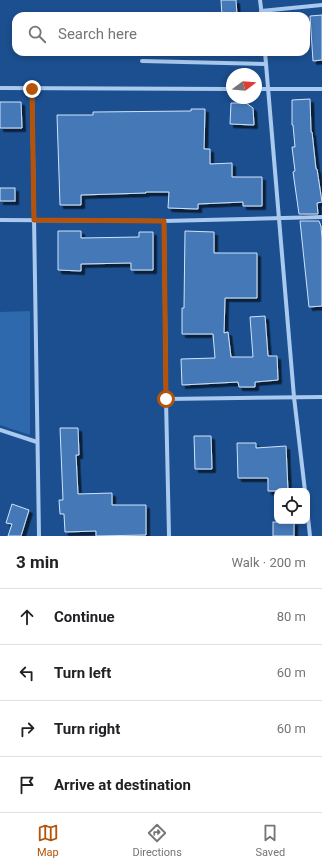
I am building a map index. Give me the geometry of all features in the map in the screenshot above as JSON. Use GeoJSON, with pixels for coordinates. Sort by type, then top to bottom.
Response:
{"type":"FeatureCollection","features":[{"type":"Feature","properties":{"kind":"street"},"geometry":{"type":"LineString","coordinates":[[260,0],[261,12]]}},
{"type":"Feature","properties":{"kind":"street"},"geometry":{"type":"LineString","coordinates":[[275,12],[322,5]]}},
{"type":"Feature","properties":{"kind":"street"},"geometry":{"type":"LineString","coordinates":[[265,56],[294,397],[305,488]]}},
{"type":"Feature","properties":{"kind":"street"},"geometry":{"type":"LineString","coordinates":[[142,62],[266,64]]}},
{"type":"Feature","properties":{"kind":"street"},"geometry":{"type":"LineString","coordinates":[[0,88],[226,89]]}},
{"type":"Feature","properties":{"kind":"street"},"geometry":{"type":"LineString","coordinates":[[32,89],[39,536]]}},
{"type":"Feature","properties":{"kind":"street"},"geometry":{"type":"LineString","coordinates":[[262,89],[322,89]]}},
{"type":"Feature","properties":{"kind":"street"},"geometry":{"type":"LineString","coordinates":[[0,220],[164,221],[322,217]]}},
{"type":"Feature","properties":{"kind":"street"},"geometry":{"type":"LineString","coordinates":[[164,221],[169,536]]}},
{"type":"Feature","properties":{"kind":"street"},"geometry":{"type":"LineString","coordinates":[[166,399],[322,397]]}},
{"type":"Feature","properties":{"kind":"street"},"geometry":{"type":"LineString","coordinates":[[0,430],[37,442]]}},
{"type":"Feature","properties":{"kind":"street"},"geometry":{"type":"LineString","coordinates":[[309,524],[310,536]]}},
{"type":"Feature","properties":{"kind":"shaded area"},"geometry":{"type":"Polygon","coordinates":[[[30,311],[30,435],[0,425],[0,312],[30,311]]]}},
{"type":"Feature","properties":{"kind":"building"},"geometry":{"type":"Polygon","coordinates":[[[221,0],[236,0],[237,12],[222,12],[221,0]]]}},
{"type":"Feature","properties":{"kind":"building"},"geometry":{"type":"Polygon","coordinates":[[[322,15],[322,60],[313,61],[310,16],[322,15]]]}},
{"type":"Feature","properties":{"kind":"building"},"geometry":{"type":"Polygon","coordinates":[[[310,99],[311,132],[322,202],[317,203],[318,214],[299,214],[293,172],[295,171],[292,147],[295,147],[292,125],[292,100],[310,99]]]}},
{"type":"Feature","properties":{"kind":"building"},"geometry":{"type":"Polygon","coordinates":[[[0,102],[21,102],[22,128],[0,128],[0,102]]]}},
{"type":"Feature","properties":{"kind":"building"},"geometry":{"type":"Polygon","coordinates":[[[231,104],[247,104],[253,108],[254,125],[230,124],[231,104]]]}},
{"type":"Feature","properties":{"kind":"building"},"geometry":{"type":"Polygon","coordinates":[[[191,109],[205,109],[204,149],[210,149],[210,164],[232,163],[232,177],[262,177],[262,206],[243,206],[243,202],[198,204],[198,209],[168,208],[169,192],[81,195],[81,205],[60,205],[57,115],[93,115],[93,112],[191,111],[191,109]]]}},
{"type":"Feature","properties":{"kind":"building"},"geometry":{"type":"Polygon","coordinates":[[[0,188],[15,188],[15,201],[0,201],[0,188]]]}},
{"type":"Feature","properties":{"kind":"building"},"geometry":{"type":"Polygon","coordinates":[[[300,221],[319,221],[321,226],[322,306],[309,307],[300,221]]]}},
{"type":"Feature","properties":{"kind":"building"},"geometry":{"type":"Polygon","coordinates":[[[58,231],[81,231],[81,238],[139,237],[139,232],[153,232],[153,270],[131,270],[131,263],[81,264],[81,271],[58,270],[58,231]]]}},
{"type":"Feature","properties":{"kind":"building"},"geometry":{"type":"Polygon","coordinates":[[[185,231],[214,232],[214,253],[257,253],[257,298],[225,298],[224,333],[228,332],[231,357],[253,357],[250,317],[265,316],[268,356],[277,356],[278,380],[255,382],[255,387],[239,387],[238,382],[182,385],[181,359],[215,358],[213,334],[182,334],[182,308],[184,308],[185,231]]]}},
{"type":"Feature","properties":{"kind":"building"},"geometry":{"type":"Polygon","coordinates":[[[60,428],[78,428],[79,455],[76,455],[78,494],[112,493],[112,505],[146,505],[146,535],[96,536],[96,531],[65,532],[64,514],[60,514],[59,500],[63,500],[60,428]]]}},
{"type":"Feature","properties":{"kind":"building"},"geometry":{"type":"Polygon","coordinates":[[[194,436],[211,436],[212,469],[195,469],[194,436]]]}},
{"type":"Feature","properties":{"kind":"building"},"geometry":{"type":"Polygon","coordinates":[[[237,443],[256,443],[256,448],[286,446],[288,488],[274,488],[274,491],[268,491],[268,478],[238,478],[237,443]]]}},
{"type":"Feature","properties":{"kind":"building"},"geometry":{"type":"Polygon","coordinates":[[[12,504],[29,510],[21,536],[8,536],[12,524],[6,523],[12,504]]]}},
{"type":"Feature","properties":{"kind":"building"},"geometry":{"type":"Polygon","coordinates":[[[273,522],[274,524],[294,524],[294,536],[273,536],[273,522]]]}},
{"type":"Feature","properties":{"kind":"route"},"geometry":{"type":"LineString","coordinates":[[32,89],[34,220],[164,221],[166,399]]}}]}
